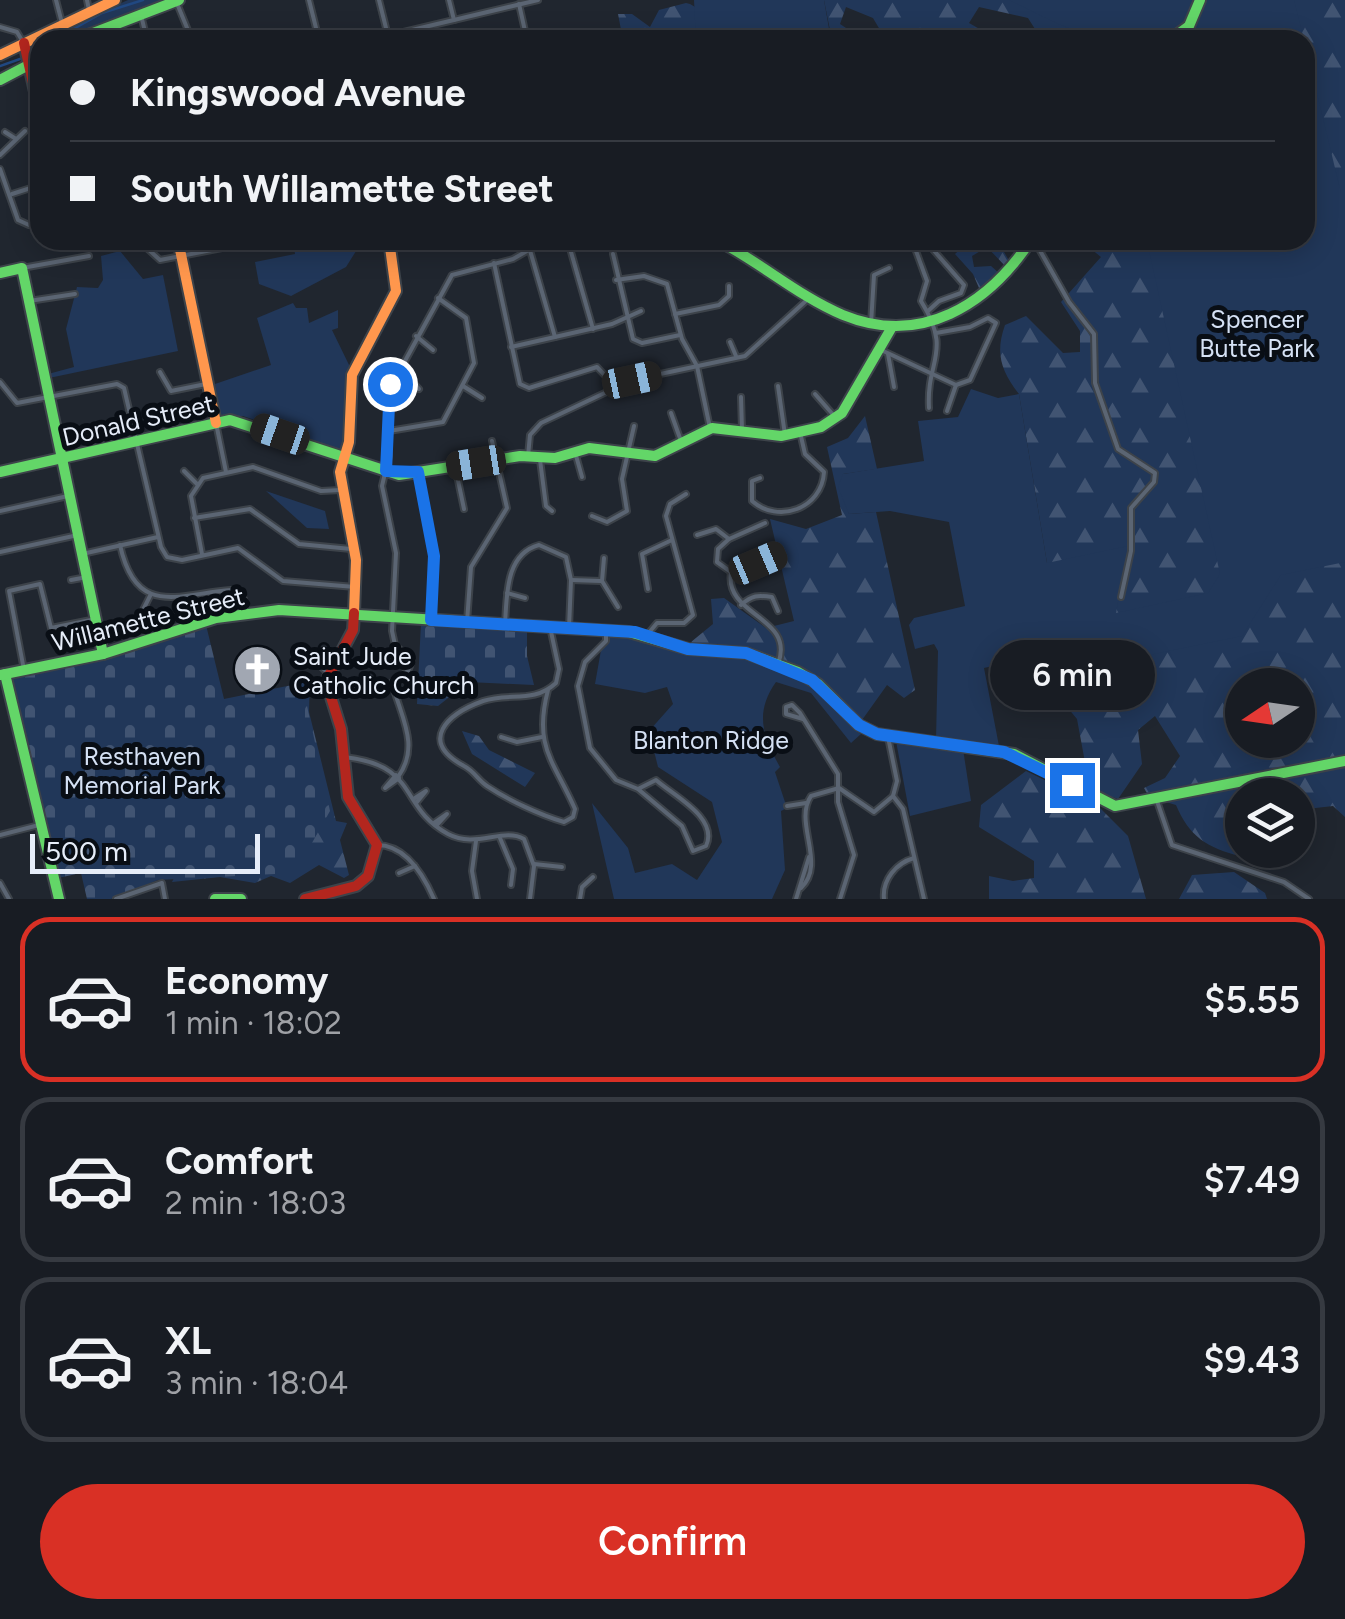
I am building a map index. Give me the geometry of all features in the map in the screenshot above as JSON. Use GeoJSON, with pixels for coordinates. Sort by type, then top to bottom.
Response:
{"type":"FeatureCollection","features":[{"type":"Feature","properties":{"kind":"street"},"geometry":{"type":"LineString","coordinates":[[56,0],[62,23]]}},
{"type":"Feature","properties":{"kind":"street"},"geometry":{"type":"LineString","coordinates":[[48,30],[88,5],[115,0]]}},
{"type":"Feature","properties":{"kind":"street"},"geometry":{"type":"LineString","coordinates":[[100,30],[178,0],[188,30]]}},
{"type":"Feature","properties":{"kind":"street"},"geometry":{"type":"LineString","coordinates":[[310,0],[317,30]]}},
{"type":"Feature","properties":{"kind":"street"},"geometry":{"type":"LineString","coordinates":[[379,0],[386,30]]}},
{"type":"Feature","properties":{"kind":"street"},"geometry":{"type":"LineString","coordinates":[[450,0],[454,20]]}},
{"type":"Feature","properties":{"kind":"street"},"geometry":{"type":"LineString","coordinates":[[413,30],[538,0]]}},
{"type":"Feature","properties":{"kind":"street"},"geometry":{"type":"LineString","coordinates":[[1184,30],[1200,0]]}},
{"type":"Feature","properties":{"kind":"street"},"geometry":{"type":"LineString","coordinates":[[519,4],[525,30]]}},
{"type":"Feature","properties":{"kind":"street"},"geometry":{"type":"LineString","coordinates":[[140,13],[144,30]]}},
{"type":"Feature","properties":{"kind":"street"},"geometry":{"type":"LineString","coordinates":[[0,27],[17,32],[30,74]]}},
{"type":"Feature","properties":{"kind":"street"},"geometry":{"type":"LineString","coordinates":[[0,55],[30,39]]}},
{"type":"Feature","properties":{"kind":"street"},"geometry":{"type":"LineString","coordinates":[[0,80],[28,65]]}},
{"type":"Feature","properties":{"kind":"street"},"geometry":{"type":"LineString","coordinates":[[0,155],[25,131]]}},
{"type":"Feature","properties":{"kind":"street"},"geometry":{"type":"LineString","coordinates":[[5,132],[16,139]]}},
{"type":"Feature","properties":{"kind":"street"},"geometry":{"type":"LineString","coordinates":[[0,169],[12,194],[16,215],[30,224]]}},
{"type":"Feature","properties":{"kind":"street"},"geometry":{"type":"LineString","coordinates":[[12,194],[30,188]]}},
{"type":"Feature","properties":{"kind":"street"},"geometry":{"type":"LineString","coordinates":[[148,250],[157,259],[209,250]]}},
{"type":"Feature","properties":{"kind":"street"},"geometry":{"type":"LineString","coordinates":[[180,250],[226,472]]}},
{"type":"Feature","properties":{"kind":"street"},"geometry":{"type":"LineString","coordinates":[[313,899],[346,895],[368,876],[377,846],[348,797],[342,729],[327,690],[330,670],[350,639],[354,614],[354,549],[340,472],[345,457],[352,374],[396,291],[391,250]]}},
{"type":"Feature","properties":{"kind":"street"},"geometry":{"type":"LineString","coordinates":[[398,777],[408,761],[409,737],[392,682],[410,670],[412,661],[394,643],[396,553],[382,486],[389,390],[454,273],[530,250],[555,337]]}},
{"type":"Feature","properties":{"kind":"street"},"geometry":{"type":"LineString","coordinates":[[570,250],[593,328]]}},
{"type":"Feature","properties":{"kind":"street"},"geometry":{"type":"LineString","coordinates":[[735,250],[842,314],[870,324],[970,328],[988,318],[996,323],[970,380],[956,386],[947,411]]}},
{"type":"Feature","properties":{"kind":"street"},"geometry":{"type":"LineString","coordinates":[[920,250],[916,254],[928,281],[920,301],[928,312],[940,353],[932,375],[929,408]]}},
{"type":"Feature","properties":{"kind":"street"},"geometry":{"type":"LineString","coordinates":[[928,312],[940,301],[961,293],[964,285],[932,250]]}},
{"type":"Feature","properties":{"kind":"street"},"geometry":{"type":"LineString","coordinates":[[934,328],[991,292],[1025,250]]}},
{"type":"Feature","properties":{"kind":"street"},"geometry":{"type":"LineString","coordinates":[[1039,250],[1068,302],[1094,334],[1095,383],[1118,449],[1154,473],[1154,482],[1131,508],[1131,551],[1122,597]]}},
{"type":"Feature","properties":{"kind":"street"},"geometry":{"type":"LineString","coordinates":[[0,273],[90,256]]}},
{"type":"Feature","properties":{"kind":"street"},"geometry":{"type":"LineString","coordinates":[[610,256],[626,318],[637,342],[680,334]]}},
{"type":"Feature","properties":{"kind":"street"},"geometry":{"type":"LineString","coordinates":[[494,263],[518,380],[524,386],[595,367],[604,371],[616,386]]}},
{"type":"Feature","properties":{"kind":"street"},"geometry":{"type":"LineString","coordinates":[[22,268],[102,654]]}},
{"type":"Feature","properties":{"kind":"street"},"geometry":{"type":"LineString","coordinates":[[870,324],[874,275],[889,268]]}},
{"type":"Feature","properties":{"kind":"street"},"geometry":{"type":"LineString","coordinates":[[768,285],[776,272]]}},
{"type":"Feature","properties":{"kind":"street"},"geometry":{"type":"LineString","coordinates":[[616,280],[637,276],[664,280],[680,334],[697,366],[710,428],[785,435],[836,418],[883,352],[892,327]]}},
{"type":"Feature","properties":{"kind":"street"},"geometry":{"type":"LineString","coordinates":[[676,314],[722,304],[728,298],[729,286]]}},
{"type":"Feature","properties":{"kind":"street"},"geometry":{"type":"LineString","coordinates":[[29,300],[76,294]]}},
{"type":"Feature","properties":{"kind":"street"},"geometry":{"type":"LineString","coordinates":[[528,456],[530,434],[538,425],[595,401],[616,386],[750,353],[812,296]]}},
{"type":"Feature","properties":{"kind":"street"},"geometry":{"type":"LineString","coordinates":[[389,431],[441,424],[474,360],[466,320],[438,298]]}},
{"type":"Feature","properties":{"kind":"street"},"geometry":{"type":"LineString","coordinates":[[511,346],[593,328],[640,311]]}},
{"type":"Feature","properties":{"kind":"street"},"geometry":{"type":"LineString","coordinates":[[416,336],[434,350]]}},
{"type":"Feature","properties":{"kind":"street"},"geometry":{"type":"LineString","coordinates":[[730,342],[736,358]]}},
{"type":"Feature","properties":{"kind":"street"},"geometry":{"type":"LineString","coordinates":[[883,352],[956,386]]}},
{"type":"Feature","properties":{"kind":"street"},"geometry":{"type":"LineString","coordinates":[[883,352],[894,387]]}},
{"type":"Feature","properties":{"kind":"street"},"geometry":{"type":"LineString","coordinates":[[399,368],[419,389]]}},
{"type":"Feature","properties":{"kind":"street"},"geometry":{"type":"LineString","coordinates":[[160,372],[171,391],[208,384]]}},
{"type":"Feature","properties":{"kind":"street"},"geometry":{"type":"LineString","coordinates":[[0,382],[18,404],[117,384],[126,392],[158,537],[162,550],[172,559],[238,548],[284,581],[355,588]]}},
{"type":"Feature","properties":{"kind":"street"},"geometry":{"type":"LineString","coordinates":[[463,386],[482,398]]}},
{"type":"Feature","properties":{"kind":"street"},"geometry":{"type":"LineString","coordinates":[[778,386],[785,435]]}},
{"type":"Feature","properties":{"kind":"street"},"geometry":{"type":"LineString","coordinates":[[815,394],[836,418]]}},
{"type":"Feature","properties":{"kind":"street"},"geometry":{"type":"LineString","coordinates":[[741,397],[742,430]]}},
{"type":"Feature","properties":{"kind":"street"},"geometry":{"type":"LineString","coordinates":[[671,414],[683,443]]}},
{"type":"Feature","properties":{"kind":"street","name":"Donald Street"},"geometry":{"type":"LineString","coordinates":[[0,472],[216,423],[250,423],[386,471],[418,472],[599,448],[655,456],[710,428]]}},
{"type":"Feature","properties":{"kind":"street"},"geometry":{"type":"LineString","coordinates":[[592,516],[605,522],[626,513],[622,479],[634,426]]}},
{"type":"Feature","properties":{"kind":"street"},"geometry":{"type":"LineString","coordinates":[[760,478],[752,481],[755,505],[781,515],[791,513],[814,496],[824,479],[822,466],[804,454],[800,432]]}},
{"type":"Feature","properties":{"kind":"street"},"geometry":{"type":"LineString","coordinates":[[467,622],[471,566],[506,514],[492,441]]}},
{"type":"Feature","properties":{"kind":"street"},"geometry":{"type":"LineString","coordinates":[[575,452],[582,477]]}},
{"type":"Feature","properties":{"kind":"street"},"geometry":{"type":"LineString","coordinates":[[541,457],[539,477],[546,508],[552,511]]}},
{"type":"Feature","properties":{"kind":"street"},"geometry":{"type":"LineString","coordinates":[[456,466],[464,508]]}},
{"type":"Feature","properties":{"kind":"street"},"geometry":{"type":"LineString","coordinates":[[202,555],[191,496],[207,476],[253,467],[327,492],[342,490]]}},
{"type":"Feature","properties":{"kind":"street"},"geometry":{"type":"LineString","coordinates":[[184,472],[197,484]]}},
{"type":"Feature","properties":{"kind":"street"},"geometry":{"type":"LineString","coordinates":[[418,472],[434,556],[431,620]]}},
{"type":"Feature","properties":{"kind":"street"},"geometry":{"type":"LineString","coordinates":[[647,635],[657,622],[684,623],[692,615],[668,510],[686,494]]}},
{"type":"Feature","properties":{"kind":"street"},"geometry":{"type":"LineString","coordinates":[[0,511],[70,496]]}},
{"type":"Feature","properties":{"kind":"street"},"geometry":{"type":"LineString","coordinates":[[194,518],[250,509],[299,544],[354,549]]}},
{"type":"Feature","properties":{"kind":"street"},"geometry":{"type":"LineString","coordinates":[[765,523],[728,539],[716,557],[731,572],[730,584],[741,605],[774,628],[782,649],[778,664]]}},
{"type":"Feature","properties":{"kind":"street"},"geometry":{"type":"LineString","coordinates":[[697,535],[716,529],[728,539]]}},
{"type":"Feature","properties":{"kind":"street"},"geometry":{"type":"LineString","coordinates":[[0,552],[78,536]]}},
{"type":"Feature","properties":{"kind":"street"},"geometry":{"type":"LineString","coordinates":[[82,554],[158,537]]}},
{"type":"Feature","properties":{"kind":"street"},"geometry":{"type":"LineString","coordinates":[[648,589],[642,554],[672,540]]}},
{"type":"Feature","properties":{"kind":"street"},"geometry":{"type":"LineString","coordinates":[[120,546],[130,574],[151,594],[178,600],[231,590],[244,599],[247,613]]}},
{"type":"Feature","properties":{"kind":"street"},"geometry":{"type":"LineString","coordinates":[[506,624],[511,570],[533,546],[561,552],[571,580],[568,628]]}},
{"type":"Feature","properties":{"kind":"street"},"geometry":{"type":"LineString","coordinates":[[731,572],[777,555]]}},
{"type":"Feature","properties":{"kind":"street"},"geometry":{"type":"LineString","coordinates":[[604,558],[602,582],[618,607]]}},
{"type":"Feature","properties":{"kind":"street"},"geometry":{"type":"LineString","coordinates":[[72,580],[86,577]]}},
{"type":"Feature","properties":{"kind":"street"},"geometry":{"type":"LineString","coordinates":[[571,580],[602,582]]}},
{"type":"Feature","properties":{"kind":"street"},"geometry":{"type":"LineString","coordinates":[[24,670],[8,592],[40,584],[51,628],[96,619]]}},
{"type":"Feature","properties":{"kind":"street"},"geometry":{"type":"LineString","coordinates":[[141,614],[151,594]]}},
{"type":"Feature","properties":{"kind":"street"},"geometry":{"type":"LineString","coordinates":[[507,594],[524,598]]}},
{"type":"Feature","properties":{"kind":"street"},"geometry":{"type":"LineString","coordinates":[[741,605],[763,595],[772,597],[778,611]]}},
{"type":"Feature","properties":{"kind":"street","name":"Willamette Street"},"geometry":{"type":"LineString","coordinates":[[2,674],[102,654],[216,618],[247,613],[291,610],[392,616],[647,635],[678,647],[735,651],[778,664],[818,684],[859,725],[888,737],[1014,754],[1115,806],[1345,761]]}},
{"type":"Feature","properties":{"kind":"street"},"geometry":{"type":"LineString","coordinates":[[548,690],[524,700],[484,701],[449,722],[440,732],[439,742],[447,756],[471,769],[486,785],[559,820],[569,820],[575,809],[551,768],[540,722],[548,690],[560,672],[550,627]]}},
{"type":"Feature","properties":{"kind":"street"},"geometry":{"type":"LineString","coordinates":[[606,631],[606,641],[582,667],[580,708],[596,760],[616,780],[638,789],[682,826],[694,851],[709,842],[704,820],[656,780],[638,789]]}},
{"type":"Feature","properties":{"kind":"street"},"geometry":{"type":"LineString","coordinates":[[2,674],[60,899]]}},
{"type":"Feature","properties":{"kind":"street"},"geometry":{"type":"LineString","coordinates":[[539,694],[544,694],[546,700]]}},
{"type":"Feature","properties":{"kind":"street"},"geometry":{"type":"LineString","coordinates":[[803,719],[837,770],[838,802],[854,855],[840,899]]}},
{"type":"Feature","properties":{"kind":"street"},"geometry":{"type":"LineString","coordinates":[[501,737],[517,742],[542,737]]}},
{"type":"Feature","properties":{"kind":"street"},"geometry":{"type":"LineString","coordinates":[[787,806],[806,802],[816,792],[839,788],[869,811],[882,810],[893,796],[897,781],[888,737]]}},
{"type":"Feature","properties":{"kind":"street"},"geometry":{"type":"LineString","coordinates":[[344,757],[375,760],[398,777],[435,824],[450,836],[476,841],[511,834],[524,839],[534,864],[530,899]]}},
{"type":"Feature","properties":{"kind":"street"},"geometry":{"type":"LineString","coordinates":[[893,796],[902,806],[924,899]]}},
{"type":"Feature","properties":{"kind":"street"},"geometry":{"type":"LineString","coordinates":[[1157,800],[1172,845],[1284,882],[1309,899]]}},
{"type":"Feature","properties":{"kind":"street"},"geometry":{"type":"LineString","coordinates":[[796,899],[809,857],[806,802]]}},
{"type":"Feature","properties":{"kind":"street"},"geometry":{"type":"LineString","coordinates":[[0,834],[42,824]]}},
{"type":"Feature","properties":{"kind":"street"},"geometry":{"type":"LineString","coordinates":[[358,838],[368,829]]}},
{"type":"Feature","properties":{"kind":"street"},"geometry":{"type":"LineString","coordinates":[[500,837],[513,869],[511,884]]}},
{"type":"Feature","properties":{"kind":"street"},"geometry":{"type":"LineString","coordinates":[[476,841],[472,874],[477,899]]}},
{"type":"Feature","properties":{"kind":"street"},"geometry":{"type":"LineString","coordinates":[[377,846],[388,846],[415,866],[434,899]]}},
{"type":"Feature","properties":{"kind":"street"},"geometry":{"type":"LineString","coordinates":[[884,899],[887,880],[900,864],[914,858]]}},
{"type":"Feature","properties":{"kind":"street"},"geometry":{"type":"LineString","coordinates":[[534,864],[562,867]]}},
{"type":"Feature","properties":{"kind":"street"},"geometry":{"type":"LineString","coordinates":[[399,873],[415,866]]}},
{"type":"Feature","properties":{"kind":"street"},"geometry":{"type":"LineString","coordinates":[[580,899],[581,888],[593,876]]}},
{"type":"Feature","properties":{"kind":"street"},"geometry":{"type":"LineString","coordinates":[[0,883],[9,899]]}},
{"type":"Feature","properties":{"kind":"street"},"geometry":{"type":"LineString","coordinates":[[116,899],[162,883],[165,899]]}},
{"type":"Feature","properties":{"kind":"street"},"geometry":{"type":"LineString","coordinates":[[215,899],[238,899]]}},
{"type":"Feature","properties":{"kind":"green space"},"geometry":{"type":"Polygon","coordinates":[[[128,0],[170,0],[94,30],[61,30],[128,0]]]}},
{"type":"Feature","properties":{"kind":"green space"},"geometry":{"type":"Polygon","coordinates":[[[694,0],[824,0],[829,30],[696,30],[694,0]]]}},
{"type":"Feature","properties":{"kind":"green space"},"geometry":{"type":"Polygon","coordinates":[[[824,0],[1195,0],[1187,19],[1174,30],[1036,30],[1028,18],[979,7],[969,23],[981,30],[880,30],[873,18],[846,7],[840,24],[849,30],[830,30],[824,0]]]}},
{"type":"Feature","properties":{"kind":"green space"},"geometry":{"type":"Polygon","coordinates":[[[1009,0],[1195,0],[1179,30],[1072,30],[1009,0]]]}},
{"type":"Feature","properties":{"kind":"green space"},"geometry":{"type":"Polygon","coordinates":[[[1205,0],[1345,0],[1345,817],[1333,806],[1315,808],[1315,778],[1225,778],[1225,851],[1200,839],[1176,805],[1149,797],[1144,788],[1165,778],[1180,756],[1155,716],[1138,730],[1142,764],[1118,799],[1090,789],[1077,719],[1053,690],[1040,655],[1047,563],[1019,394],[1004,369],[1000,353],[1005,325],[1026,316],[1063,353],[1080,352],[1080,331],[1061,302],[1101,257],[1092,250],[1315,250],[1315,30],[1190,30],[1203,15],[1205,0]]]}},
{"type":"Feature","properties":{"kind":"green space"},"geometry":{"type":"Polygon","coordinates":[[[1205,0],[1294,0],[1302,30],[1200,30],[1197,25],[1205,0]]]}},
{"type":"Feature","properties":{"kind":"green space"},"geometry":{"type":"Polygon","coordinates":[[[690,4],[733,30],[621,30],[618,14],[632,14],[650,27],[659,10],[690,4]]]}},
{"type":"Feature","properties":{"kind":"green space","name":"Spencer Butte Park"},"geometry":{"type":"Polygon","coordinates":[[[1315,85],[1341,193],[1345,193],[1345,562],[1281,575],[1242,636],[1066,672],[1061,651],[984,668],[999,746],[936,739],[938,651],[934,644],[915,649],[909,625],[914,618],[965,606],[949,522],[890,511],[849,514],[838,487],[843,474],[924,461],[918,421],[958,417],[971,389],[998,398],[1019,394],[1047,563],[1128,546],[1116,613],[1208,593],[1220,574],[1149,250],[1315,250],[1315,85]]]}},
{"type":"Feature","properties":{"kind":"green space"},"geometry":{"type":"Polygon","coordinates":[[[294,250],[357,250],[346,267],[291,296],[259,284],[255,262],[295,254],[294,250]]]}},
{"type":"Feature","properties":{"kind":"green space"},"geometry":{"type":"Polygon","coordinates":[[[960,250],[982,250],[972,256],[974,267],[991,266],[1001,275],[982,295],[973,274],[955,254],[960,250]]]}},
{"type":"Feature","properties":{"kind":"green space"},"geometry":{"type":"Polygon","coordinates":[[[990,250],[1003,250],[1011,264],[1007,268],[990,250]]]}},
{"type":"Feature","properties":{"kind":"green space"},"geometry":{"type":"Polygon","coordinates":[[[120,251],[143,279],[163,275],[178,351],[49,378],[48,374],[74,367],[66,329],[77,287],[98,288],[103,280],[101,256],[120,251]]]}},
{"type":"Feature","properties":{"kind":"green space"},"geometry":{"type":"Polygon","coordinates":[[[293,303],[296,308],[307,308],[309,323],[338,310],[338,328],[332,330],[351,369],[343,451],[243,416],[221,416],[215,384],[271,365],[257,318],[293,303]]]}},
{"type":"Feature","properties":{"kind":"green space"},"geometry":{"type":"Polygon","coordinates":[[[865,416],[877,469],[843,474],[849,514],[876,512],[915,690],[904,698],[887,685],[862,720],[816,682],[695,650],[691,642],[713,624],[711,599],[724,598],[766,628],[794,621],[770,519],[806,529],[842,515],[827,447],[848,438],[865,416]]]}},
{"type":"Feature","properties":{"kind":"green space"},"geometry":{"type":"Polygon","coordinates":[[[266,491],[325,511],[329,529],[307,528],[266,491]]]}},
{"type":"Feature","properties":{"kind":"green space"},"geometry":{"type":"Polygon","coordinates":[[[421,623],[527,632],[527,656],[534,685],[469,682],[467,696],[452,695],[438,706],[417,704],[421,623]]]}},
{"type":"Feature","properties":{"kind":"green space","name":"Resthaven Memorial Park"},"geometry":{"type":"Polygon","coordinates":[[[206,625],[224,699],[302,683],[330,811],[295,873],[158,880],[111,899],[87,899],[81,873],[58,878],[8,678],[96,659],[206,625]]]}},
{"type":"Feature","properties":{"kind":"green space","name":"Blanton Ridge"},"geometry":{"type":"Polygon","coordinates":[[[613,633],[678,650],[764,662],[793,671],[822,691],[861,734],[851,743],[811,693],[776,682],[769,693],[763,725],[780,767],[775,772],[787,808],[781,811],[785,870],[772,899],[614,899],[592,803],[628,848],[635,873],[672,864],[697,880],[722,842],[712,802],[658,767],[649,731],[673,704],[667,687],[645,693],[595,684],[601,650],[613,633]]]}},
{"type":"Feature","properties":{"kind":"green space"},"geometry":{"type":"Polygon","coordinates":[[[310,676],[309,712],[336,821],[347,823],[340,840],[349,875],[344,878],[319,865],[290,883],[271,876],[255,883],[220,877],[172,882],[252,723],[221,702],[299,686],[310,676]]]}},
{"type":"Feature","properties":{"kind":"green space"},"geometry":{"type":"Polygon","coordinates":[[[462,731],[479,736],[489,750],[535,773],[525,787],[472,754],[462,731]]]}},
{"type":"Feature","properties":{"kind":"green space"},"geometry":{"type":"Polygon","coordinates":[[[896,741],[963,749],[971,801],[910,816],[896,741]]]}},
{"type":"Feature","properties":{"kind":"green space"},"geometry":{"type":"Polygon","coordinates":[[[1026,771],[1098,806],[1128,836],[1146,899],[989,899],[989,876],[1013,881],[1034,878],[1034,861],[979,827],[981,805],[1026,771]]]}},
{"type":"Feature","properties":{"kind":"green space"},"geometry":{"type":"Polygon","coordinates":[[[1234,872],[1265,893],[1267,899],[1179,899],[1192,875],[1234,872]]]}},
{"type":"Feature","properties":{"kind":"waterway"},"geometry":{"type":"LineString","coordinates":[[72,30],[102,13],[143,0]]}},
{"type":"Feature","properties":{"kind":"waterway"},"geometry":{"type":"LineString","coordinates":[[0,66],[20,59]]}},
{"type":"Feature","properties":{"kind":"traffic: fast"},"geometry":{"type":"LineString","coordinates":[[101,30],[179,0]]}},
{"type":"Feature","properties":{"kind":"traffic: fast"},"geometry":{"type":"LineString","coordinates":[[1184,30],[1200,0]]}},
{"type":"Feature","properties":{"kind":"traffic: fast"},"geometry":{"type":"LineString","coordinates":[[0,80],[30,64]]}},
{"type":"Feature","properties":{"kind":"traffic: fast"},"geometry":{"type":"LineString","coordinates":[[735,250],[843,315],[872,324],[899,326],[950,314],[973,301],[1024,250]]}},
{"type":"Feature","properties":{"kind":"traffic: fast"},"geometry":{"type":"LineString","coordinates":[[0,273],[22,268],[103,654]]}},
{"type":"Feature","properties":{"kind":"traffic: fast"},"geometry":{"type":"LineString","coordinates":[[0,472],[230,420],[399,475],[520,456],[555,458],[589,448],[655,456],[712,428],[781,436],[821,427],[842,413],[892,327]]}},
{"type":"Feature","properties":{"kind":"traffic: fast"},"geometry":{"type":"LineString","coordinates":[[0,675],[103,654],[216,618],[279,610],[629,632],[688,649],[746,653],[798,672],[818,684],[859,725],[877,734],[1014,754],[1115,806],[1345,761]]}},
{"type":"Feature","properties":{"kind":"traffic: fast"},"geometry":{"type":"LineString","coordinates":[[5,674],[59,899]]}},
{"type":"Feature","properties":{"kind":"traffic: fast"},"geometry":{"type":"LineString","coordinates":[[215,899],[241,899]]}},
{"type":"Feature","properties":{"kind":"traffic: slow"},"geometry":{"type":"LineString","coordinates":[[52,30],[115,0]]}},
{"type":"Feature","properties":{"kind":"traffic: slow"},"geometry":{"type":"LineString","coordinates":[[0,55],[30,41]]}},
{"type":"Feature","properties":{"kind":"traffic: slow"},"geometry":{"type":"LineString","coordinates":[[180,250],[216,423]]}},
{"type":"Feature","properties":{"kind":"traffic: slow"},"geometry":{"type":"LineString","coordinates":[[354,613],[356,560],[340,472],[349,442],[352,375],[396,291],[390,250]]}},
{"type":"Feature","properties":{"kind":"traffic: jam"},"geometry":{"type":"LineString","coordinates":[[24,43],[30,70]]}},
{"type":"Feature","properties":{"kind":"traffic: jam"},"geometry":{"type":"LineString","coordinates":[[305,899],[356,886],[368,876],[377,845],[348,797],[341,729],[326,681],[353,630],[354,613]]}},
{"type":"Feature","properties":{"kind":"place","name":"Saint Jude Catholic Church"},"geometry":{"type":"Point","coordinates":[258,670]}},
{"type":"Feature","properties":{"kind":"route"},"geometry":{"type":"LineString","coordinates":[[390,384],[386,471],[399,475],[418,472],[434,556],[431,620],[635,632],[688,649],[746,653],[812,680],[859,725],[877,734],[1014,754],[1072,785]]}}]}
